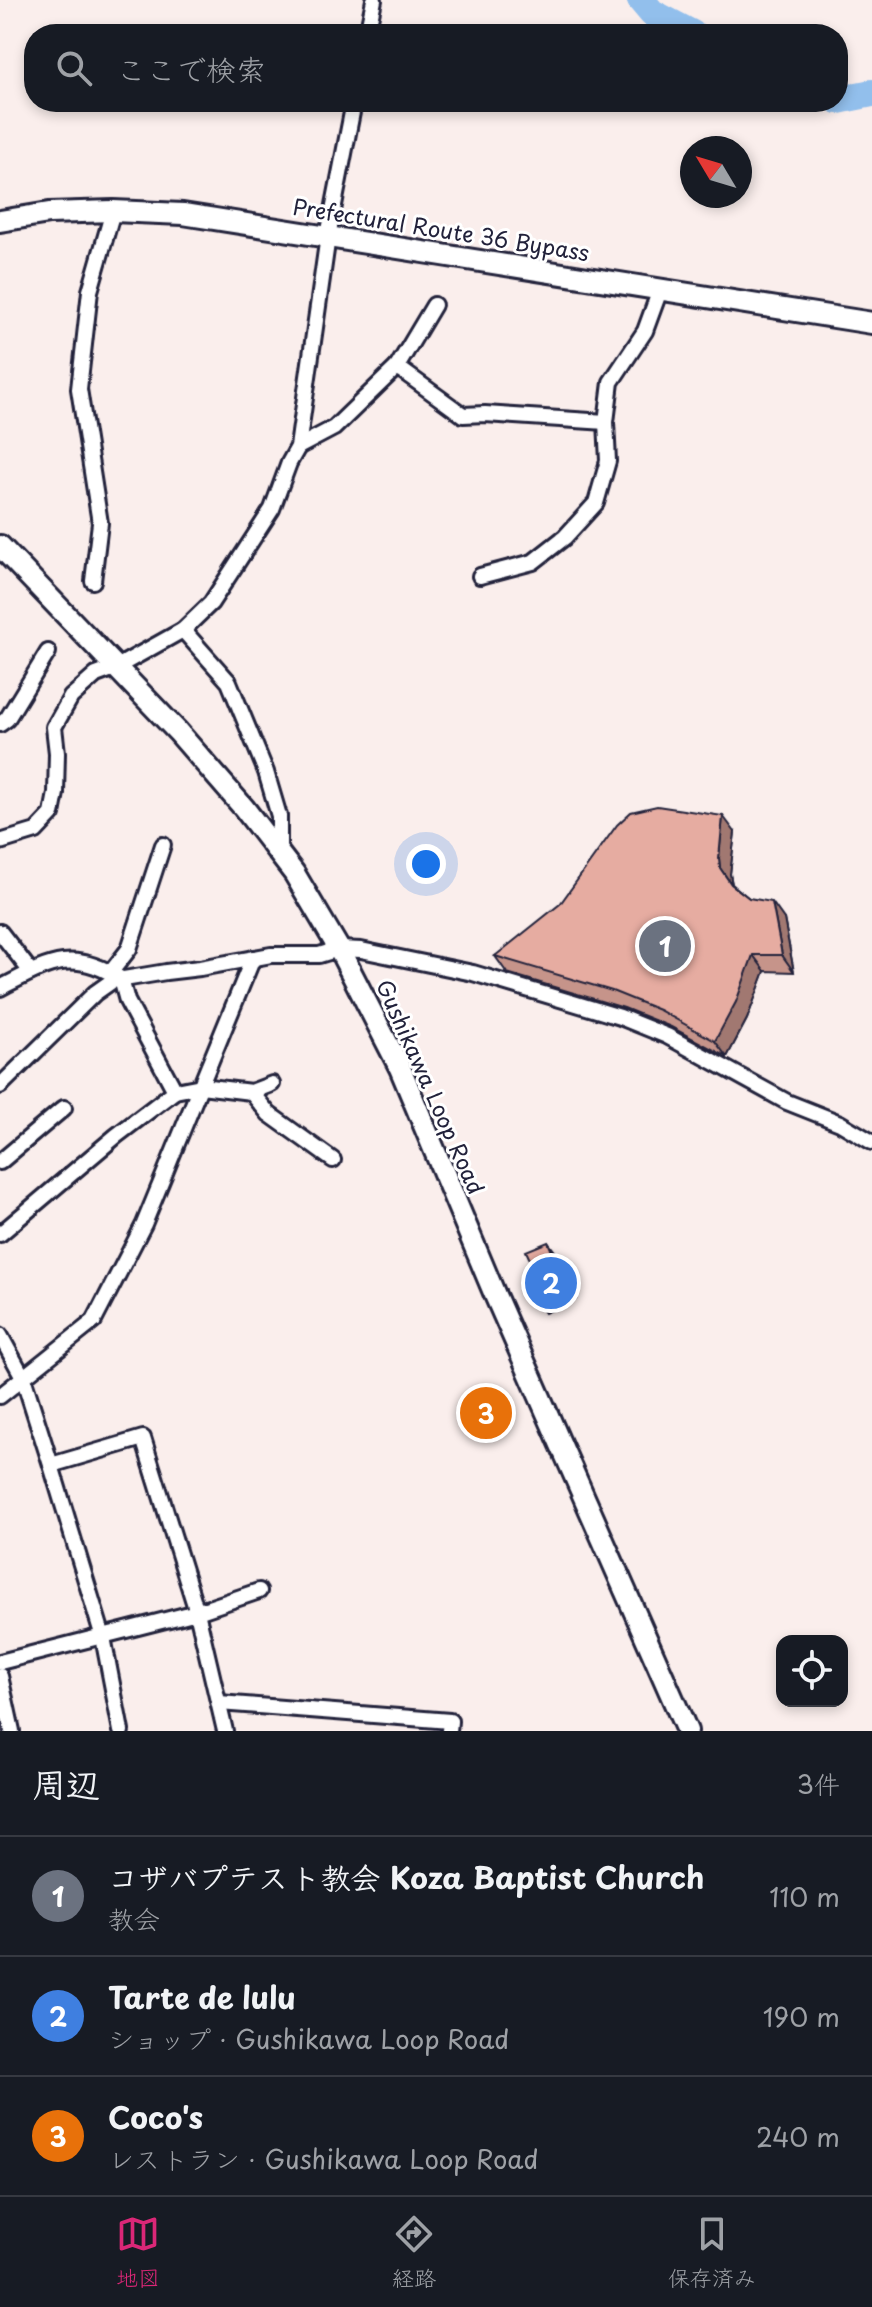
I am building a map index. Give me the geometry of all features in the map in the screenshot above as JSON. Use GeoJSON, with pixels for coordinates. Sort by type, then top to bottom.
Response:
{"type":"FeatureCollection","features":[{"type":"Feature","properties":{"kind":"main road","name":"Prefectural Route 36 Bypass"},"geometry":{"type":"LineString","coordinates":[[0,221],[49,213],[113,211],[183,214],[870,323]]}},
{"type":"Feature","properties":{"kind":"main road","name":"Gushikawa Loop Road"},"geometry":{"type":"LineString","coordinates":[[0,546],[178,732],[244,808],[294,873],[339,949],[400,1068],[495,1295],[687,1731]]}},
{"type":"Feature","properties":{"kind":"street"},"geometry":{"type":"LineString","coordinates":[[369,24],[374,0]]}},
{"type":"Feature","properties":{"kind":"street"},"geometry":{"type":"LineString","coordinates":[[0,842],[36,831],[52,814],[57,753],[54,727],[71,697],[96,675],[115,668],[183,630],[211,603],[272,509],[298,447],[328,236],[352,112]]}},
{"type":"Feature","properties":{"kind":"street"},"geometry":{"type":"LineString","coordinates":[[93,581],[100,523],[79,389],[90,291],[113,211]]}},
{"type":"Feature","properties":{"kind":"street"},"geometry":{"type":"LineString","coordinates":[[480,576],[533,562],[565,537],[596,503],[608,461],[606,422],[611,382],[645,331],[660,290]]}},
{"type":"Feature","properties":{"kind":"street"},"geometry":{"type":"LineString","coordinates":[[298,447],[334,428],[397,367],[434,305]]}},
{"type":"Feature","properties":{"kind":"street"},"geometry":{"type":"LineString","coordinates":[[397,367],[463,415],[606,422]]}},
{"type":"Feature","properties":{"kind":"street"},"geometry":{"type":"LineString","coordinates":[[183,630],[229,682],[266,772],[279,816],[279,854]]}},
{"type":"Feature","properties":{"kind":"street"},"geometry":{"type":"LineString","coordinates":[[0,724],[7,719],[48,652]]}},
{"type":"Feature","properties":{"kind":"street"},"geometry":{"type":"LineString","coordinates":[[0,1086],[116,976],[129,949],[163,845]]}},
{"type":"Feature","properties":{"kind":"street"},"geometry":{"type":"LineString","coordinates":[[0,932],[31,972]]}},
{"type":"Feature","properties":{"kind":"street"},"geometry":{"type":"LineString","coordinates":[[0,988],[50,962],[77,961],[116,976],[200,968],[253,958],[319,955],[339,949],[361,950],[473,973],[620,1017],[667,1036],[787,1102],[840,1123],[872,1142]]}},
{"type":"Feature","properties":{"kind":"street"},"geometry":{"type":"LineString","coordinates":[[0,1396],[94,1321],[144,1224],[253,958]]}},
{"type":"Feature","properties":{"kind":"street"},"geometry":{"type":"LineString","coordinates":[[116,976],[175,1091]]}},
{"type":"Feature","properties":{"kind":"street"},"geometry":{"type":"LineString","coordinates":[[0,1234],[116,1136],[175,1091],[201,1086],[251,1092],[272,1084]]}},
{"type":"Feature","properties":{"kind":"street"},"geometry":{"type":"LineString","coordinates":[[251,1092],[269,1114],[333,1160]]}},
{"type":"Feature","properties":{"kind":"street"},"geometry":{"type":"LineString","coordinates":[[0,1162],[64,1108]]}},
{"type":"Feature","properties":{"kind":"street"},"geometry":{"type":"LineString","coordinates":[[0,1335],[23,1377],[51,1465],[103,1637],[121,1731]]}},
{"type":"Feature","properties":{"kind":"street"},"geometry":{"type":"LineString","coordinates":[[51,1465],[143,1438],[197,1612],[225,1731]]}},
{"type":"Feature","properties":{"kind":"street"},"geometry":{"type":"LineString","coordinates":[[0,1662],[197,1612],[259,1591]]}},
{"type":"Feature","properties":{"kind":"street"},"geometry":{"type":"LineString","coordinates":[[0,1676],[12,1731]]}},
{"type":"Feature","properties":{"kind":"street"},"geometry":{"type":"LineString","coordinates":[[219,1703],[450,1721],[449,1731]]}},
{"type":"Feature","properties":{"kind":"building"},"geometry":{"type":"Polygon","coordinates":[[[657,806],[723,816],[720,868],[731,884],[749,898],[772,902],[782,955],[753,955],[736,1002],[715,1041],[659,1010],[612,991],[495,956],[560,904],[617,825],[631,812],[657,806]]]}},
{"type":"Feature","properties":{"kind":"building"},"geometry":{"type":"Polygon","coordinates":[[[548,1242],[567,1286],[536,1300],[528,1281],[538,1277],[526,1251],[548,1242]]]}},
{"type":"Feature","properties":{"kind":"waterway"},"geometry":{"type":"LineString","coordinates":[[641,0],[652,13],[673,24]]}},
{"type":"Feature","properties":{"kind":"waterway"},"geometry":{"type":"LineString","coordinates":[[848,98],[872,93]]}},
{"type":"Feature","properties":{"kind":"place","name":"コザバプテスト教会 Koza Baptist Church"},"geometry":{"type":"Point","coordinates":[665,946]}},
{"type":"Feature","properties":{"kind":"place","name":"Tarte de lulu"},"geometry":{"type":"Point","coordinates":[551,1283]}},
{"type":"Feature","properties":{"kind":"place","name":"Coco's"},"geometry":{"type":"Point","coordinates":[486,1413]}}]}
